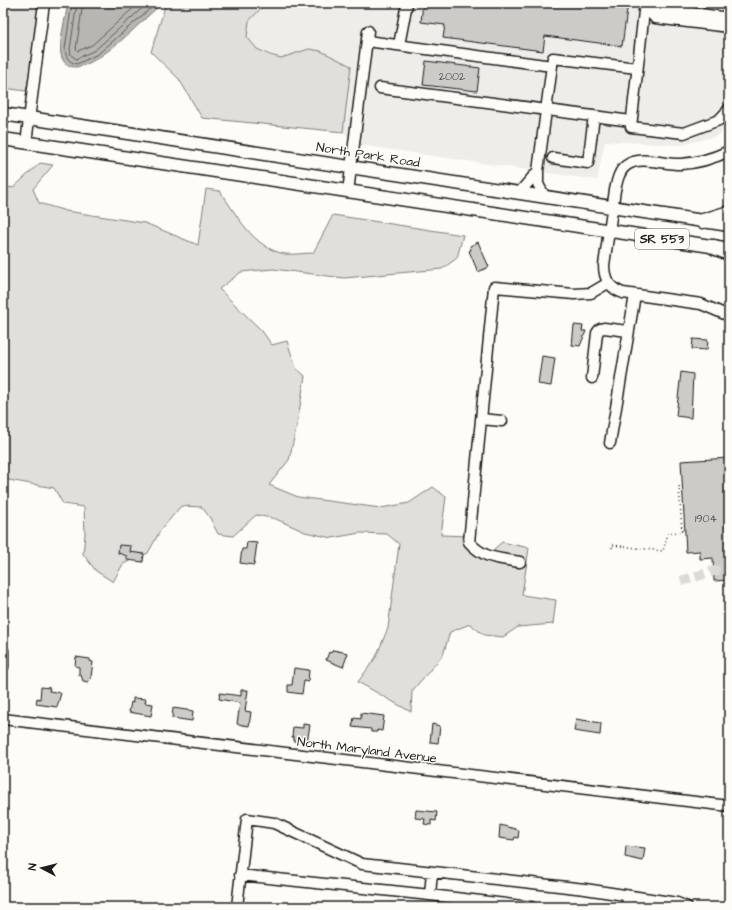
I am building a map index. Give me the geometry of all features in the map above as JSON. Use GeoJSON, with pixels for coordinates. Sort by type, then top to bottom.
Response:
{"type":"FeatureCollection","features":[{"type":"Feature","properties":{"kind":"highway"},"geometry":{"type":"LineString","coordinates":[[702,221],[729,213]]}},
{"type":"Feature","properties":{"kind":"highway"},"geometry":{"type":"LineString","coordinates":[[714,247],[729,253]]}},
{"type":"Feature","properties":{"kind":"main road","name":"North Park Road"},"geometry":{"type":"LineString","coordinates":[[3,114],[729,225]]}},
{"type":"Feature","properties":{"kind":"main road"},"geometry":{"type":"LineString","coordinates":[[3,139],[610,231]]}},
{"type":"Feature","properties":{"kind":"main road","name":"SR 553"},"geometry":{"type":"LineString","coordinates":[[610,231],[729,249]]}},
{"type":"Feature","properties":{"kind":"street"},"geometry":{"type":"LineString","coordinates":[[26,143],[44,3]]}},
{"type":"Feature","properties":{"kind":"street"},"geometry":{"type":"LineString","coordinates":[[399,45],[407,3]]}},
{"type":"Feature","properties":{"kind":"street"},"geometry":{"type":"LineString","coordinates":[[727,22],[679,16],[656,8],[646,9],[631,127],[684,133],[720,120],[729,109]]}},
{"type":"Feature","properties":{"kind":"street"},"geometry":{"type":"LineString","coordinates":[[348,192],[368,36],[399,45],[552,66]]}},
{"type":"Feature","properties":{"kind":"street"},"geometry":{"type":"LineString","coordinates":[[545,197],[538,184],[538,171],[552,58],[638,68]]}},
{"type":"Feature","properties":{"kind":"street"},"geometry":{"type":"LineString","coordinates":[[380,88],[632,121]]}},
{"type":"Feature","properties":{"kind":"street"},"geometry":{"type":"LineString","coordinates":[[553,158],[588,163],[594,116]]}},
{"type":"Feature","properties":{"kind":"street"},"geometry":{"type":"LineString","coordinates":[[729,151],[705,161],[692,163],[633,162],[626,166],[617,178],[604,265],[604,274],[608,283],[615,290],[635,295],[701,304],[729,316]]}},
{"type":"Feature","properties":{"kind":"street"},"geometry":{"type":"LineString","coordinates":[[519,193],[538,171]]}},
{"type":"Feature","properties":{"kind":"street"},"geometry":{"type":"LineString","coordinates":[[520,562],[487,557],[476,550],[469,542],[494,287],[574,294],[591,293],[608,283]]}},
{"type":"Feature","properties":{"kind":"street"},"geometry":{"type":"LineString","coordinates":[[610,443],[635,295]]}},
{"type":"Feature","properties":{"kind":"street"},"geometry":{"type":"LineString","coordinates":[[592,378],[598,331],[602,328],[628,331]]}},
{"type":"Feature","properties":{"kind":"street"},"geometry":{"type":"LineString","coordinates":[[481,419],[502,421]]}},
{"type":"Feature","properties":{"kind":"street"},"geometry":{"type":"LineString","coordinates":[[3,651],[3,667]]}},
{"type":"Feature","properties":{"kind":"street","name":"North Maryland Avenue"},"geometry":{"type":"LineString","coordinates":[[3,719],[729,806]]}},
{"type":"Feature","properties":{"kind":"street"},"geometry":{"type":"LineString","coordinates":[[237,907],[247,819],[274,823],[362,864],[585,889],[687,907]]}},
{"type":"Feature","properties":{"kind":"street"},"geometry":{"type":"LineString","coordinates":[[430,895],[432,872]]}},
{"type":"Feature","properties":{"kind":"street"},"geometry":{"type":"LineString","coordinates":[[240,875],[531,907]]}},
{"type":"Feature","properties":{"kind":"street"},"geometry":{"type":"LineString","coordinates":[[627,907],[628,896]]}},
{"type":"Feature","properties":{"kind":"path"},"geometry":{"type":"LineString","coordinates":[[612,548],[612,545],[664,551],[668,533],[682,532],[679,486],[682,486]]}},
{"type":"Feature","properties":{"kind":"shaded area"},"geometry":{"type":"Polygon","coordinates":[[[3,3],[45,3],[26,91],[3,88],[3,3]]]}},
{"type":"Feature","properties":{"kind":"shaded area"},"geometry":{"type":"Polygon","coordinates":[[[166,3],[266,3],[249,21],[247,37],[257,49],[281,58],[309,49],[321,51],[351,66],[343,132],[202,118],[179,79],[151,52],[166,3]]]}},
{"type":"Feature","properties":{"kind":"shaded area"},"geometry":{"type":"Polygon","coordinates":[[[266,3],[729,3],[729,127],[716,136],[682,145],[605,141],[597,180],[359,145],[343,132],[351,66],[321,51],[309,49],[281,58],[257,49],[247,37],[249,21],[266,3]]]}},
{"type":"Feature","properties":{"kind":"shaded area"},"geometry":{"type":"Polygon","coordinates":[[[40,163],[53,165],[33,189],[39,203],[66,211],[145,223],[198,245],[206,189],[220,191],[240,220],[255,238],[274,251],[285,254],[313,253],[333,215],[463,235],[457,258],[442,269],[344,278],[273,269],[241,272],[219,289],[262,331],[272,345],[287,341],[296,368],[305,376],[297,425],[289,460],[269,485],[298,497],[381,508],[409,503],[433,487],[446,497],[441,535],[470,536],[485,557],[502,542],[529,548],[522,595],[556,600],[553,624],[518,627],[503,637],[484,635],[470,624],[450,632],[443,655],[412,691],[411,712],[358,682],[376,657],[388,628],[399,544],[387,534],[360,533],[332,538],[305,532],[276,519],[256,515],[233,536],[218,534],[210,518],[202,507],[181,506],[160,531],[148,553],[123,564],[113,582],[96,571],[83,554],[85,534],[84,507],[63,504],[54,488],[3,479],[3,186],[13,188],[40,163]]]}},
{"type":"Feature","properties":{"kind":"water"},"geometry":{"type":"Polygon","coordinates":[[[68,3],[157,3],[157,8],[110,50],[95,60],[81,66],[70,66],[62,58],[61,53],[62,31],[68,3]]]}},
{"type":"Feature","properties":{"kind":"building"},"geometry":{"type":"Polygon","coordinates":[[[423,3],[628,3],[622,46],[545,36],[543,51],[443,38],[445,25],[421,22],[423,3]]]}},
{"type":"Feature","properties":{"kind":"building"},"geometry":{"type":"Polygon","coordinates":[[[426,61],[480,68],[477,91],[423,85],[426,61]]]}},
{"type":"Feature","properties":{"kind":"building"},"geometry":{"type":"Polygon","coordinates":[[[478,242],[489,267],[478,272],[469,251],[471,250],[470,246],[478,242]]]}},
{"type":"Feature","properties":{"kind":"building"},"geometry":{"type":"Polygon","coordinates":[[[574,325],[583,326],[582,331],[586,331],[580,346],[572,345],[574,325]]]}},
{"type":"Feature","properties":{"kind":"building"},"geometry":{"type":"Polygon","coordinates":[[[693,339],[708,340],[707,350],[692,349],[693,339]]]}},
{"type":"Feature","properties":{"kind":"building"},"geometry":{"type":"Polygon","coordinates":[[[542,356],[555,358],[551,386],[538,384],[542,356]]]}},
{"type":"Feature","properties":{"kind":"building"},"geometry":{"type":"Polygon","coordinates":[[[681,372],[693,374],[691,418],[676,416],[681,372]]]}},
{"type":"Feature","properties":{"kind":"building"},"geometry":{"type":"Polygon","coordinates":[[[729,458],[729,580],[714,581],[713,558],[700,559],[700,551],[686,552],[681,461],[729,458]]]}},
{"type":"Feature","properties":{"kind":"building"},"geometry":{"type":"Polygon","coordinates":[[[247,542],[257,543],[254,565],[240,563],[242,549],[246,549],[247,542]]]}},
{"type":"Feature","properties":{"kind":"building"},"geometry":{"type":"Polygon","coordinates":[[[119,545],[131,546],[130,552],[144,554],[143,562],[127,560],[127,556],[118,553],[119,545]]]}},
{"type":"Feature","properties":{"kind":"building"},"geometry":{"type":"Polygon","coordinates":[[[333,650],[348,653],[343,667],[326,660],[329,652],[331,653],[333,650]]]}},
{"type":"Feature","properties":{"kind":"building"},"geometry":{"type":"Polygon","coordinates":[[[76,657],[90,659],[90,661],[93,662],[91,677],[88,682],[83,681],[81,675],[79,675],[79,667],[75,666],[76,657]]]}},
{"type":"Feature","properties":{"kind":"building"},"geometry":{"type":"Polygon","coordinates":[[[294,668],[309,670],[308,682],[304,681],[302,694],[288,692],[288,685],[292,685],[294,668]]]}},
{"type":"Feature","properties":{"kind":"building"},"geometry":{"type":"Polygon","coordinates":[[[41,687],[50,688],[49,691],[61,693],[57,707],[36,704],[37,698],[40,699],[41,687]]]}},
{"type":"Feature","properties":{"kind":"building"},"geometry":{"type":"Polygon","coordinates":[[[241,690],[248,690],[245,711],[251,712],[249,726],[237,724],[240,703],[219,699],[220,693],[241,696],[241,690]]]}},
{"type":"Feature","properties":{"kind":"building"},"geometry":{"type":"Polygon","coordinates":[[[133,698],[146,699],[145,703],[153,704],[151,716],[129,712],[131,702],[133,703],[133,698]]]}},
{"type":"Feature","properties":{"kind":"building"},"geometry":{"type":"Polygon","coordinates":[[[173,708],[193,711],[192,721],[172,718],[173,708]]]}},
{"type":"Feature","properties":{"kind":"building"},"geometry":{"type":"Polygon","coordinates":[[[361,713],[384,716],[382,731],[377,730],[377,732],[371,732],[371,729],[352,727],[354,718],[361,719],[361,713]]]}},
{"type":"Feature","properties":{"kind":"building"},"geometry":{"type":"Polygon","coordinates":[[[576,719],[601,723],[600,735],[574,731],[576,719]]]}},
{"type":"Feature","properties":{"kind":"building"},"geometry":{"type":"Polygon","coordinates":[[[303,724],[310,725],[307,742],[294,741],[294,737],[292,737],[293,727],[303,728],[303,724]]]}},
{"type":"Feature","properties":{"kind":"building"},"geometry":{"type":"Polygon","coordinates":[[[432,724],[440,726],[438,743],[430,742],[432,724]]]}},
{"type":"Feature","properties":{"kind":"building"},"geometry":{"type":"Polygon","coordinates":[[[416,810],[437,812],[436,821],[431,820],[431,825],[424,824],[425,819],[415,818],[416,810]]]}},
{"type":"Feature","properties":{"kind":"building"},"geometry":{"type":"Polygon","coordinates":[[[500,825],[519,830],[518,838],[515,837],[514,840],[499,838],[500,825]]]}},
{"type":"Feature","properties":{"kind":"building"},"geometry":{"type":"Polygon","coordinates":[[[626,846],[645,848],[643,861],[625,857],[626,846]]]}},
{"type":"Feature","properties":{"kind":"tunnel"},"geometry":{"type":"LineString","coordinates":[[681,581],[714,571],[729,571]]}}]}
